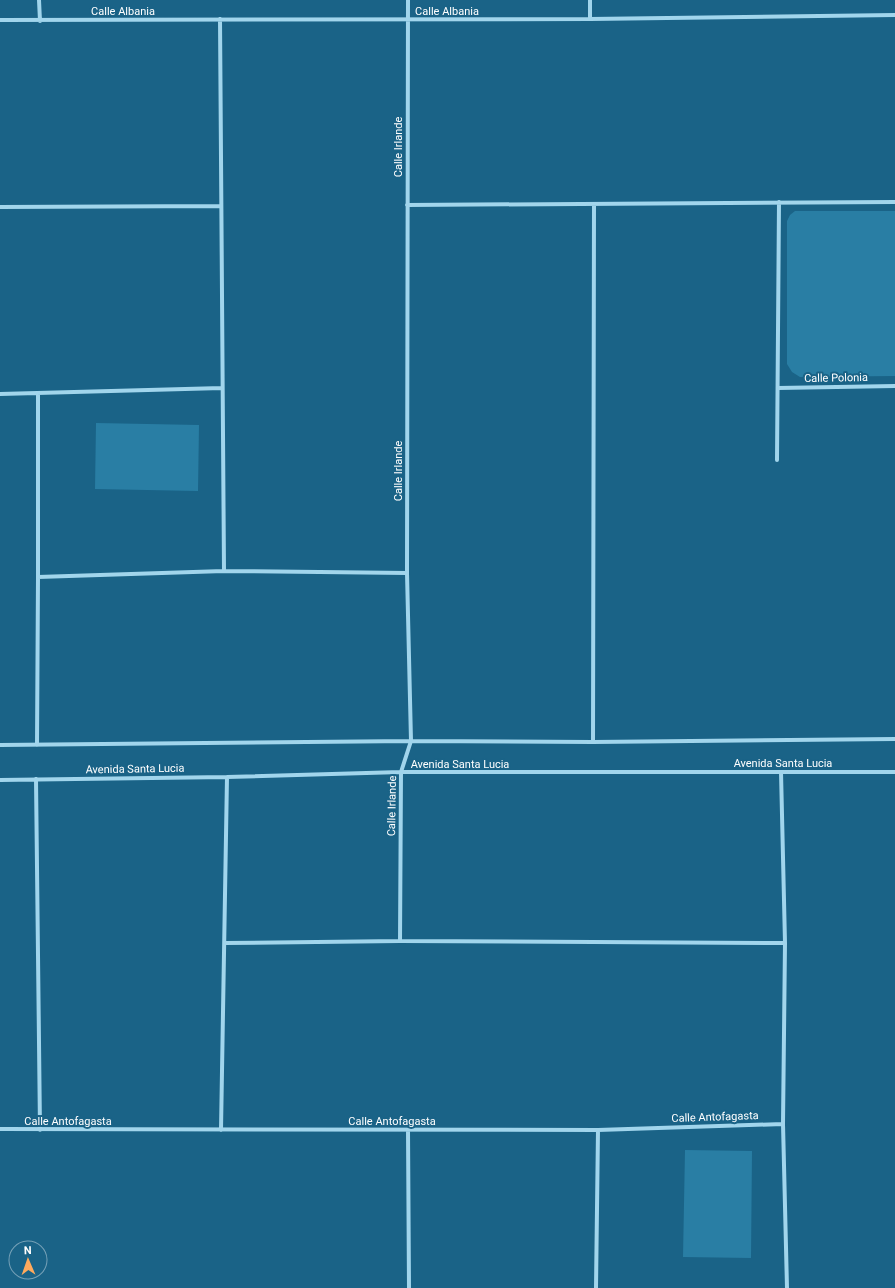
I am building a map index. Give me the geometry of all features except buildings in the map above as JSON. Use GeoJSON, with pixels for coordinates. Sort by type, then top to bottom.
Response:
{"type":"FeatureCollection","features":[{"type":"Feature","properties":{"kind":"street"},"geometry":{"type":"LineString","coordinates":[[39,0],[40,21]]}},
{"type":"Feature","properties":{"kind":"street","name":"Calle Irlande"},"geometry":{"type":"LineString","coordinates":[[400,941],[400,772],[410,741],[407,573],[408,0]]}},
{"type":"Feature","properties":{"kind":"street"},"geometry":{"type":"LineString","coordinates":[[590,0],[590,19]]}},
{"type":"Feature","properties":{"kind":"street","name":"Calle Albania"},"geometry":{"type":"LineString","coordinates":[[0,20],[590,19],[895,15]]}},
{"type":"Feature","properties":{"kind":"street"},"geometry":{"type":"LineString","coordinates":[[220,19],[224,571]]}},
{"type":"Feature","properties":{"kind":"street"},"geometry":{"type":"LineString","coordinates":[[777,460],[779,202]]}},
{"type":"Feature","properties":{"kind":"street"},"geometry":{"type":"LineString","coordinates":[[407,205],[895,202]]}},
{"type":"Feature","properties":{"kind":"street"},"geometry":{"type":"LineString","coordinates":[[593,742],[594,204]]}},
{"type":"Feature","properties":{"kind":"street"},"geometry":{"type":"LineString","coordinates":[[0,207],[221,206]]}},
{"type":"Feature","properties":{"kind":"street","name":"Calle Polonia"},"geometry":{"type":"LineString","coordinates":[[778,388],[895,386]]}},
{"type":"Feature","properties":{"kind":"street"},"geometry":{"type":"LineString","coordinates":[[0,394],[222,388]]}},
{"type":"Feature","properties":{"kind":"street"},"geometry":{"type":"LineString","coordinates":[[37,745],[38,393]]}},
{"type":"Feature","properties":{"kind":"street"},"geometry":{"type":"LineString","coordinates":[[38,577],[224,571],[407,573]]}},
{"type":"Feature","properties":{"kind":"street","name":"Avenida Santa Lucia"},"geometry":{"type":"LineString","coordinates":[[0,745],[410,741],[593,742],[895,739]]}},
{"type":"Feature","properties":{"kind":"street","name":"Avenida Santa Lucia"},"geometry":{"type":"LineString","coordinates":[[0,780],[227,777],[400,772],[895,772]]}},
{"type":"Feature","properties":{"kind":"street"},"geometry":{"type":"LineString","coordinates":[[781,772],[785,942],[784,1124],[787,1288]]}},
{"type":"Feature","properties":{"kind":"street"},"geometry":{"type":"LineString","coordinates":[[221,1130],[227,777]]}},
{"type":"Feature","properties":{"kind":"street"},"geometry":{"type":"LineString","coordinates":[[36,779],[40,1130]]}},
{"type":"Feature","properties":{"kind":"street"},"geometry":{"type":"LineString","coordinates":[[225,943],[400,941],[785,942]]}},
{"type":"Feature","properties":{"kind":"street","name":"Calle Antofagasta"},"geometry":{"type":"LineString","coordinates":[[0,1130],[598,1130],[784,1124]]}},
{"type":"Feature","properties":{"kind":"street"},"geometry":{"type":"LineString","coordinates":[[408,1130],[409,1288]]}},
{"type":"Feature","properties":{"kind":"street"},"geometry":{"type":"LineString","coordinates":[[596,1288],[598,1130]]}},
{"type":"Feature","properties":{"kind":"shaded area"},"geometry":{"type":"Polygon","coordinates":[[[795,211],[895,211],[895,376],[800,377],[792,372],[787,364],[787,221],[790,215],[795,211]]]}},
{"type":"Feature","properties":{"kind":"shaded area"},"geometry":{"type":"Polygon","coordinates":[[[96,423],[199,425],[198,491],[95,489],[96,423]]]}},
{"type":"Feature","properties":{"kind":"shaded area"},"geometry":{"type":"Polygon","coordinates":[[[685,1150],[752,1151],[751,1258],[683,1257],[685,1150]]]}}]}
